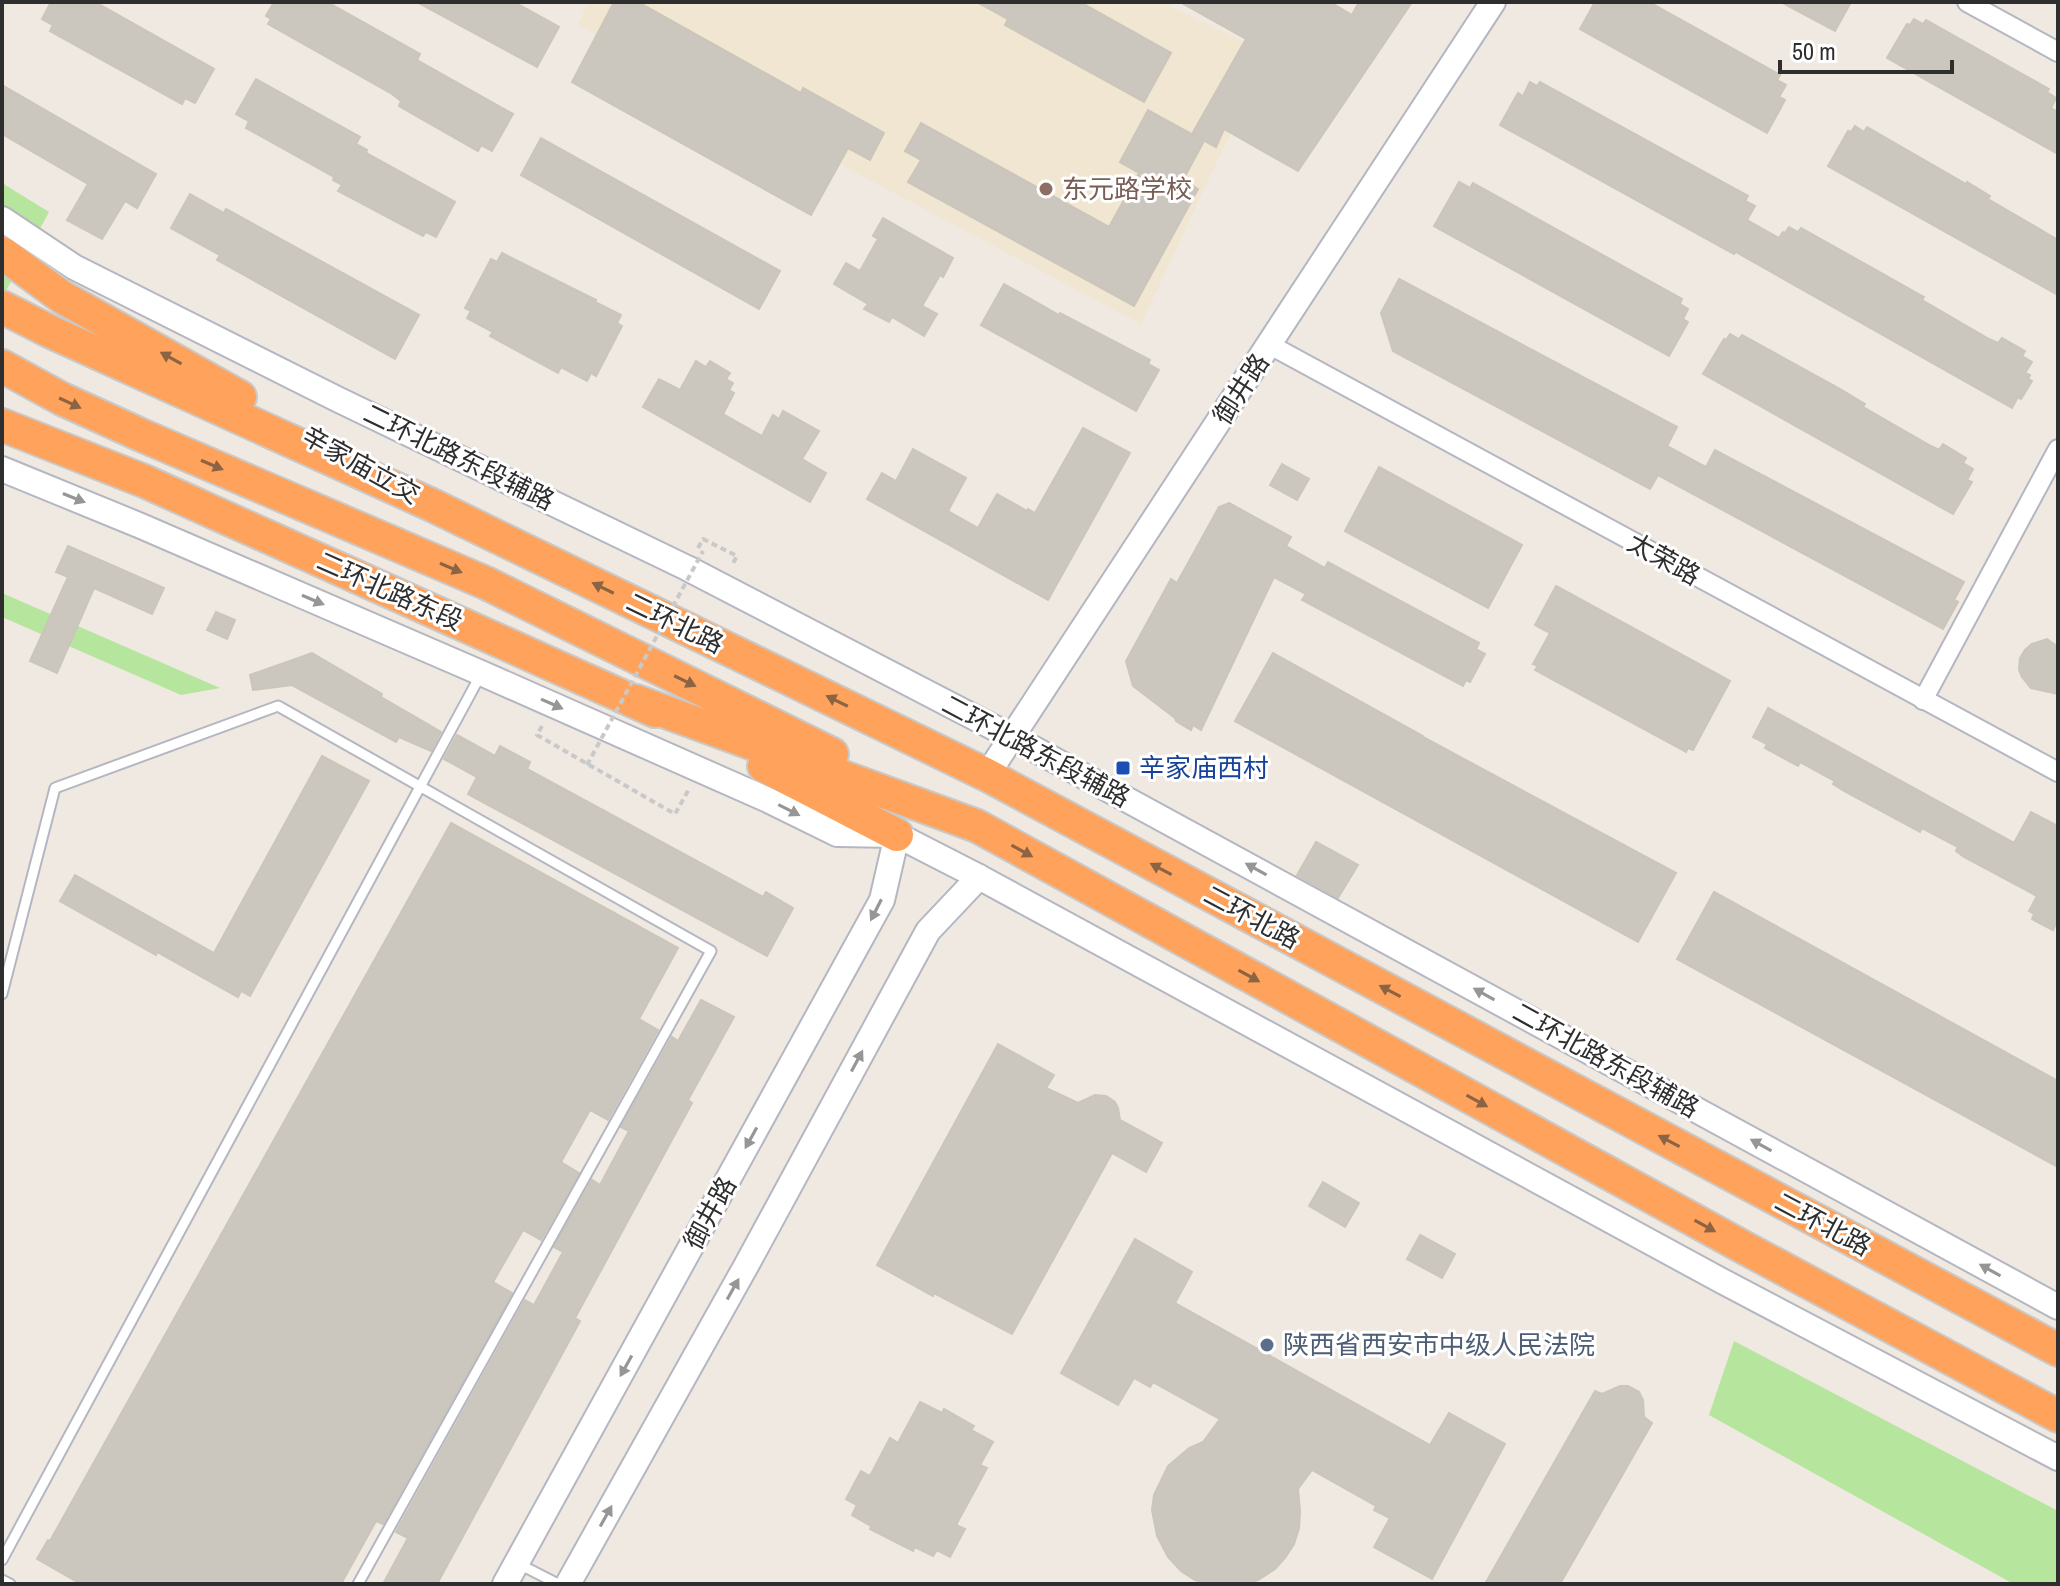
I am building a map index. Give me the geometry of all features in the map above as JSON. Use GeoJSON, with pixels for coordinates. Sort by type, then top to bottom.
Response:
{"type":"FeatureCollection","features":[{"type":"Feature","properties":{"kind":"highway","name":"辛家庙立交"},"geometry":{"type":"LineString","coordinates":[[2,253],[62,297],[434,506]]}},
{"type":"Feature","properties":{"kind":"highway","name":"辛家庙立交"},"geometry":{"type":"LineString","coordinates":[[2,307],[434,506]]}},
{"type":"Feature","properties":{"kind":"highway","name":"二环北路"},"geometry":{"type":"LineString","coordinates":[[2,366],[62,399],[141,435],[486,583],[977,826],[1743,1247],[2058,1416]]}},
{"type":"Feature","properties":{"kind":"highway"},"geometry":{"type":"LineString","coordinates":[[2,409],[144,481]]}},
{"type":"Feature","properties":{"kind":"highway"},"geometry":{"type":"LineString","coordinates":[[2,425],[144,481]]}},
{"type":"Feature","properties":{"kind":"highway","name":"二环北路东段"},"geometry":{"type":"LineString","coordinates":[[144,481],[636,701]]}},
{"type":"Feature","properties":{"kind":"highway","name":"二环北路"},"geometry":{"type":"LineString","coordinates":[[434,506],[987,775],[2058,1350]]}},
{"type":"Feature","properties":{"kind":"highway","name":"二环北路"},"geometry":{"type":"LineString","coordinates":[[636,701],[977,826]]}},
{"type":"Feature","properties":{"kind":"highway"},"geometry":{"type":"LineString","coordinates":[[636,701],[897,835]]}},
{"type":"Feature","properties":{"kind":"main road","name":"御井路"},"geometry":{"type":"LineString","coordinates":[[987,775],[1493,2]]}},
{"type":"Feature","properties":{"kind":"main road","name":"二环北路东段辅路"},"geometry":{"type":"LineString","coordinates":[[2,219],[74,267],[337,399],[687,568],[1012,737],[2058,1307]]}},
{"type":"Feature","properties":{"kind":"main road"},"geometry":{"type":"LineString","coordinates":[[2,469],[481,673],[768,800],[837,834],[897,835],[1722,1281],[2058,1458]]}},
{"type":"Feature","properties":{"kind":"main road","name":"御井路"},"geometry":{"type":"LineString","coordinates":[[511,1573],[882,900],[897,835]]}},
{"type":"Feature","properties":{"kind":"main road"},"geometry":{"type":"LineString","coordinates":[[568,1584],[928,931],[979,877]]}},
{"type":"Feature","properties":{"kind":"street"},"geometry":{"type":"LineString","coordinates":[[1967,2],[2058,52]]}},
{"type":"Feature","properties":{"kind":"street","name":"太荣路"},"geometry":{"type":"LineString","coordinates":[[1270,345],[2058,772]]}},
{"type":"Feature","properties":{"kind":"street"},"geometry":{"type":"LineString","coordinates":[[1923,700],[2058,449]]}},
{"type":"Feature","properties":{"kind":"lane"},"geometry":{"type":"LineString","coordinates":[[2,1560],[481,673]]}},
{"type":"Feature","properties":{"kind":"lane"},"geometry":{"type":"LineString","coordinates":[[2,994],[55,788],[278,706],[711,951],[358,1584]]}},
{"type":"Feature","properties":{"kind":"lane"},"geometry":{"type":"LineString","coordinates":[[511,1573],[558,1584]]}},
{"type":"Feature","properties":{"kind":"lane"},"geometry":{"type":"LineString","coordinates":[[2,1580],[10,1584]]}},
{"type":"Feature","properties":{"kind":"path"},"geometry":{"type":"LineString","coordinates":[[703,539],[737,556],[731,566],[722,561]]}},
{"type":"Feature","properties":{"kind":"path"},"geometry":{"type":"LineString","coordinates":[[587,765],[703,551],[712,556]]}},
{"type":"Feature","properties":{"kind":"path"},"geometry":{"type":"LineString","coordinates":[[537,735],[675,814]]}},
{"type":"Feature","properties":{"kind":"shaded area","name":"东元路学校"},"geometry":{"type":"Polygon","coordinates":[[[588,2],[1161,2],[1268,53],[1141,324],[578,25],[588,2]]]}},
{"type":"Feature","properties":{"kind":"green space"},"geometry":{"type":"Polygon","coordinates":[[[2,183],[49,212],[2,298],[2,183]]]}},
{"type":"Feature","properties":{"kind":"green space"},"geometry":{"type":"Polygon","coordinates":[[[2,593],[220,688],[181,695],[2,617],[2,593]]]}},
{"type":"Feature","properties":{"kind":"green space"},"geometry":{"type":"Polygon","coordinates":[[[1734,1341],[2058,1511],[2058,1584],[2014,1584],[1709,1415],[1734,1341]]]}},
{"type":"Feature","properties":{"kind":"building"},"geometry":{"type":"Polygon","coordinates":[[[51,2],[95,2],[214,69],[195,103],[185,98],[182,104],[50,31],[53,25],[42,19],[51,2]]]}},
{"type":"Feature","properties":{"kind":"building"},"geometry":{"type":"Polygon","coordinates":[[[274,2],[327,2],[420,54],[417,60],[513,114],[492,151],[481,145],[478,151],[399,106],[401,101],[392,94],[268,24],[271,19],[266,16],[274,2]]]}},
{"type":"Feature","properties":{"kind":"building"},"geometry":{"type":"Polygon","coordinates":[[[417,2],[514,2],[559,27],[537,67],[417,2]]]}},
{"type":"Feature","properties":{"kind":"building"},"geometry":{"type":"Polygon","coordinates":[[[614,2],[638,2],[801,93],[803,88],[884,133],[870,160],[848,148],[811,215],[572,82],[614,2]]]}},
{"type":"Feature","properties":{"kind":"building"},"geometry":{"type":"Polygon","coordinates":[[[977,2],[1080,2],[1171,53],[1144,102],[1005,25],[1008,19],[977,2]]]}},
{"type":"Feature","properties":{"kind":"building"},"geometry":{"type":"Polygon","coordinates":[[[1180,2],[1330,2],[1352,15],[1359,2],[1412,2],[1298,171],[1224,129],[1216,147],[1192,134],[1246,39],[1180,2]]]}},
{"type":"Feature","properties":{"kind":"building"},"geometry":{"type":"Polygon","coordinates":[[[1595,2],[1649,2],[1780,75],[1777,80],[1786,85],[1779,97],[1785,100],[1767,133],[1580,29],[1595,2]]]}},
{"type":"Feature","properties":{"kind":"building"},"geometry":{"type":"Polygon","coordinates":[[[1781,2],[1851,2],[1835,31],[1781,2]]]}},
{"type":"Feature","properties":{"kind":"building"},"geometry":{"type":"Polygon","coordinates":[[[1914,19],[1923,24],[1926,20],[2049,89],[2047,92],[2056,98],[2051,108],[2058,112],[2058,154],[1887,58],[1907,24],[1910,25],[1914,19]]]}},
{"type":"Feature","properties":{"kind":"building"},"geometry":{"type":"Polygon","coordinates":[[[256,79],[360,137],[356,144],[367,150],[366,153],[455,202],[436,237],[426,232],[423,236],[338,191],[342,185],[333,180],[334,177],[246,128],[249,121],[236,114],[256,79]]]}},
{"type":"Feature","properties":{"kind":"building"},"geometry":{"type":"Polygon","coordinates":[[[1530,82],[1537,86],[1540,82],[1748,196],[1745,201],[1755,206],[1747,220],[1779,238],[1789,227],[1798,232],[1801,228],[1924,297],[1922,300],[1989,339],[1998,343],[2002,338],[2025,351],[2022,356],[2032,362],[2025,373],[2030,375],[2028,379],[2032,381],[2021,399],[2018,397],[2012,408],[1736,252],[1734,254],[1500,125],[1518,93],[1523,96],[1530,82]]]}},
{"type":"Feature","properties":{"kind":"building"},"geometry":{"type":"Polygon","coordinates":[[[2,85],[156,174],[137,208],[125,201],[102,239],[67,220],[88,184],[2,134],[2,85]]]}},
{"type":"Feature","properties":{"kind":"building"},"geometry":{"type":"Polygon","coordinates":[[[1148,110],[1204,141],[1183,180],[1198,189],[1134,306],[908,182],[921,160],[905,151],[921,123],[1109,227],[1139,173],[1120,162],[1148,110]]]}},
{"type":"Feature","properties":{"kind":"building"},"geometry":{"type":"Polygon","coordinates":[[[1855,126],[1864,132],[1867,127],[1967,182],[1990,196],[1988,199],[2058,240],[2058,295],[1828,166],[1848,131],[1851,132],[1855,126]]]}},
{"type":"Feature","properties":{"kind":"building"},"geometry":{"type":"Polygon","coordinates":[[[541,138],[780,271],[759,309],[521,175],[541,138]]]}},
{"type":"Feature","properties":{"kind":"building"},"geometry":{"type":"Polygon","coordinates":[[[1459,182],[1470,188],[1473,183],[1682,299],[1680,304],[1688,309],[1683,319],[1688,322],[1669,356],[1434,226],[1459,182]]]}},
{"type":"Feature","properties":{"kind":"building"},"geometry":{"type":"Polygon","coordinates":[[[190,194],[224,213],[226,209],[419,315],[395,359],[217,260],[220,255],[171,228],[190,194]]]}},
{"type":"Feature","properties":{"kind":"building"},"geometry":{"type":"Polygon","coordinates":[[[883,218],[953,258],[922,306],[937,314],[924,336],[892,317],[889,322],[864,309],[868,304],[834,284],[846,263],[860,271],[878,239],[873,236],[883,218]]]}},
{"type":"Feature","properties":{"kind":"building"},"geometry":{"type":"Polygon","coordinates":[[[502,253],[621,315],[617,323],[622,326],[596,376],[591,373],[587,381],[561,367],[558,373],[490,336],[493,332],[467,318],[471,311],[465,308],[491,259],[497,262],[502,253]]]}},
{"type":"Feature","properties":{"kind":"building"},"geometry":{"type":"Polygon","coordinates":[[[1399,279],[1677,427],[1667,446],[1700,464],[1706,467],[1715,450],[1964,582],[1954,600],[1958,602],[1943,629],[1658,475],[1650,489],[1393,351],[1381,313],[1399,279]]]}},
{"type":"Feature","properties":{"kind":"building"},"geometry":{"type":"Polygon","coordinates":[[[1004,284],[1150,360],[1148,364],[1159,370],[1136,411],[981,325],[1004,284]]]}},
{"type":"Feature","properties":{"kind":"building"},"geometry":{"type":"Polygon","coordinates":[[[1730,334],[1739,339],[1742,335],[1842,390],[1865,404],[1863,407],[1931,446],[1939,450],[1943,444],[1966,458],[1963,463],[1973,469],[1967,480],[1972,482],[1953,514],[1703,374],[1730,334]]]}},
{"type":"Feature","properties":{"kind":"building"},"geometry":{"type":"Polygon","coordinates":[[[696,361],[706,367],[710,361],[730,373],[726,379],[733,383],[729,390],[734,393],[723,414],[762,436],[773,415],[779,419],[783,411],[819,431],[802,459],[826,473],[810,502],[643,407],[659,379],[680,390],[696,361]]]}},
{"type":"Feature","properties":{"kind":"building"},"geometry":{"type":"Polygon","coordinates":[[[1083,428],[1130,453],[1048,600],[867,499],[882,473],[896,481],[913,449],[966,478],[948,511],[978,528],[997,494],[1035,513],[1083,428]]]}},
{"type":"Feature","properties":{"kind":"building"},"geometry":{"type":"Polygon","coordinates":[[[1282,464],[1309,479],[1297,500],[1270,485],[1282,464]]]}},
{"type":"Feature","properties":{"kind":"building"},"geometry":{"type":"Polygon","coordinates":[[[1379,467],[1522,545],[1488,608],[1345,531],[1379,467]]]}},
{"type":"Feature","properties":{"kind":"building"},"geometry":{"type":"Polygon","coordinates":[[[1229,503],[1291,537],[1286,546],[1325,568],[1328,562],[1479,643],[1476,649],[1485,654],[1470,682],[1466,680],[1463,686],[1302,600],[1306,594],[1274,577],[1201,730],[1193,725],[1191,730],[1176,721],[1133,686],[1126,661],[1171,579],[1177,583],[1219,507],[1229,503]]]}},
{"type":"Feature","properties":{"kind":"building"},"geometry":{"type":"Polygon","coordinates":[[[68,546],[164,588],[152,614],[94,588],[57,673],[30,661],[68,577],[56,572],[68,546]]]}},
{"type":"Feature","properties":{"kind":"building"},"geometry":{"type":"Polygon","coordinates":[[[1556,586],[1730,681],[1693,750],[1688,748],[1686,752],[1535,670],[1538,666],[1533,664],[1550,633],[1535,625],[1556,586]]]}},
{"type":"Feature","properties":{"kind":"building"},"geometry":{"type":"Polygon","coordinates":[[[216,612],[235,620],[227,639],[207,630],[216,612]]]}},
{"type":"Feature","properties":{"kind":"building"},"geometry":{"type":"Polygon","coordinates":[[[2047,639],[2058,647],[2058,694],[2031,688],[2019,670],[2020,658],[2025,650],[2047,639]]]}},
{"type":"Feature","properties":{"kind":"building"},"geometry":{"type":"Polygon","coordinates":[[[312,653],[441,732],[431,751],[399,737],[396,742],[292,685],[253,690],[250,675],[312,653]]]}},
{"type":"Feature","properties":{"kind":"building"},"geometry":{"type":"Polygon","coordinates":[[[1273,653],[1676,873],[1638,942],[1235,721],[1273,653]]]}},
{"type":"Feature","properties":{"kind":"building"},"geometry":{"type":"Polygon","coordinates":[[[1768,708],[2014,843],[2031,812],[2058,826],[2058,919],[2053,930],[2032,919],[2034,914],[2029,911],[2037,896],[1964,857],[1956,851],[1958,847],[1922,828],[1920,832],[1844,791],[1833,784],[1835,781],[1800,762],[1798,766],[1765,748],[1767,744],[1753,737],[1768,708]]]}},
{"type":"Feature","properties":{"kind":"building"},"geometry":{"type":"Polygon","coordinates":[[[457,735],[495,756],[500,746],[530,762],[527,769],[763,897],[766,892],[793,908],[767,956],[468,794],[477,777],[444,759],[457,735]]]}},
{"type":"Feature","properties":{"kind":"building"},"geometry":{"type":"Polygon","coordinates":[[[322,756],[369,781],[250,996],[241,991],[238,997],[60,901],[75,875],[214,953],[322,756]]]}},
{"type":"Feature","properties":{"kind":"building"},"geometry":{"type":"Polygon","coordinates":[[[451,823],[678,948],[639,1019],[658,1030],[608,1120],[590,1110],[561,1162],[579,1173],[541,1240],[523,1230],[493,1282],[512,1293],[383,1524],[376,1521],[341,1584],[81,1584],[37,1559],[50,1541],[451,823]]]}},
{"type":"Feature","properties":{"kind":"building"},"geometry":{"type":"Polygon","coordinates":[[[1316,842],[1358,865],[1338,898],[1297,875],[1316,842]]]}},
{"type":"Feature","properties":{"kind":"building"},"geometry":{"type":"Polygon","coordinates":[[[1714,892],[2058,1081],[2058,1167],[1677,959],[1714,892]]]}},
{"type":"Feature","properties":{"kind":"building"},"geometry":{"type":"Polygon","coordinates":[[[701,1000],[734,1017],[688,1100],[692,1103],[575,1318],[580,1321],[437,1584],[383,1584],[408,1538],[396,1532],[525,1300],[534,1305],[563,1252],[554,1247],[592,1180],[600,1185],[629,1131],[621,1127],[672,1037],[678,1041],[701,1000]]]}},
{"type":"Feature","properties":{"kind":"building"},"geometry":{"type":"Polygon","coordinates":[[[998,1044],[1054,1075],[1046,1088],[1078,1103],[1095,1095],[1106,1096],[1115,1102],[1120,1120],[1162,1143],[1146,1172],[1112,1153],[1012,1334],[877,1265],[998,1044]]]}},
{"type":"Feature","properties":{"kind":"building"},"geometry":{"type":"Polygon","coordinates":[[[1323,1182],[1359,1203],[1345,1227],[1309,1206],[1323,1182]]]}},
{"type":"Feature","properties":{"kind":"building"},"geometry":{"type":"Polygon","coordinates":[[[1420,1235],[1455,1254],[1442,1278],[1407,1259],[1420,1235]]]}},
{"type":"Feature","properties":{"kind":"building"},"geometry":{"type":"Polygon","coordinates":[[[1135,1239],[1192,1272],[1175,1303],[1430,1445],[1449,1413],[1505,1444],[1432,1579],[1374,1547],[1390,1518],[1374,1510],[1376,1506],[1312,1470],[1298,1489],[1299,1528],[1294,1544],[1275,1569],[1258,1580],[1242,1584],[1206,1583],[1181,1571],[1168,1557],[1157,1536],[1152,1510],[1154,1495],[1168,1466],[1189,1448],[1203,1442],[1220,1419],[1153,1382],[1150,1387],[1134,1378],[1118,1405],[1061,1373],[1135,1239]]]}},
{"type":"Feature","properties":{"kind":"building"},"geometry":{"type":"Polygon","coordinates":[[[1628,1386],[1639,1392],[1644,1417],[1652,1423],[1560,1584],[1485,1584],[1595,1391],[1602,1394],[1628,1386]]]}},
{"type":"Feature","properties":{"kind":"building"},"geometry":{"type":"Polygon","coordinates":[[[920,1402],[942,1413],[944,1409],[974,1426],[971,1430],[993,1442],[980,1465],[987,1468],[956,1525],[965,1529],[950,1557],[937,1550],[933,1556],[915,1547],[913,1551],[870,1529],[871,1526],[852,1515],[857,1505],[846,1499],[861,1471],[870,1476],[890,1438],[898,1443],[920,1402]]]}},
{"type":"Feature","properties":{"kind":"place","name":"东元路学校"},"geometry":{"type":"Point","coordinates":[1046,189]}},
{"type":"Feature","properties":{"kind":"place","name":"辛家庙西村"},"geometry":{"type":"Point","coordinates":[1123,768]}},
{"type":"Feature","properties":{"kind":"place","name":"陕西省西安市中级人民法院"},"geometry":{"type":"Point","coordinates":[1267,1345]}}]}
